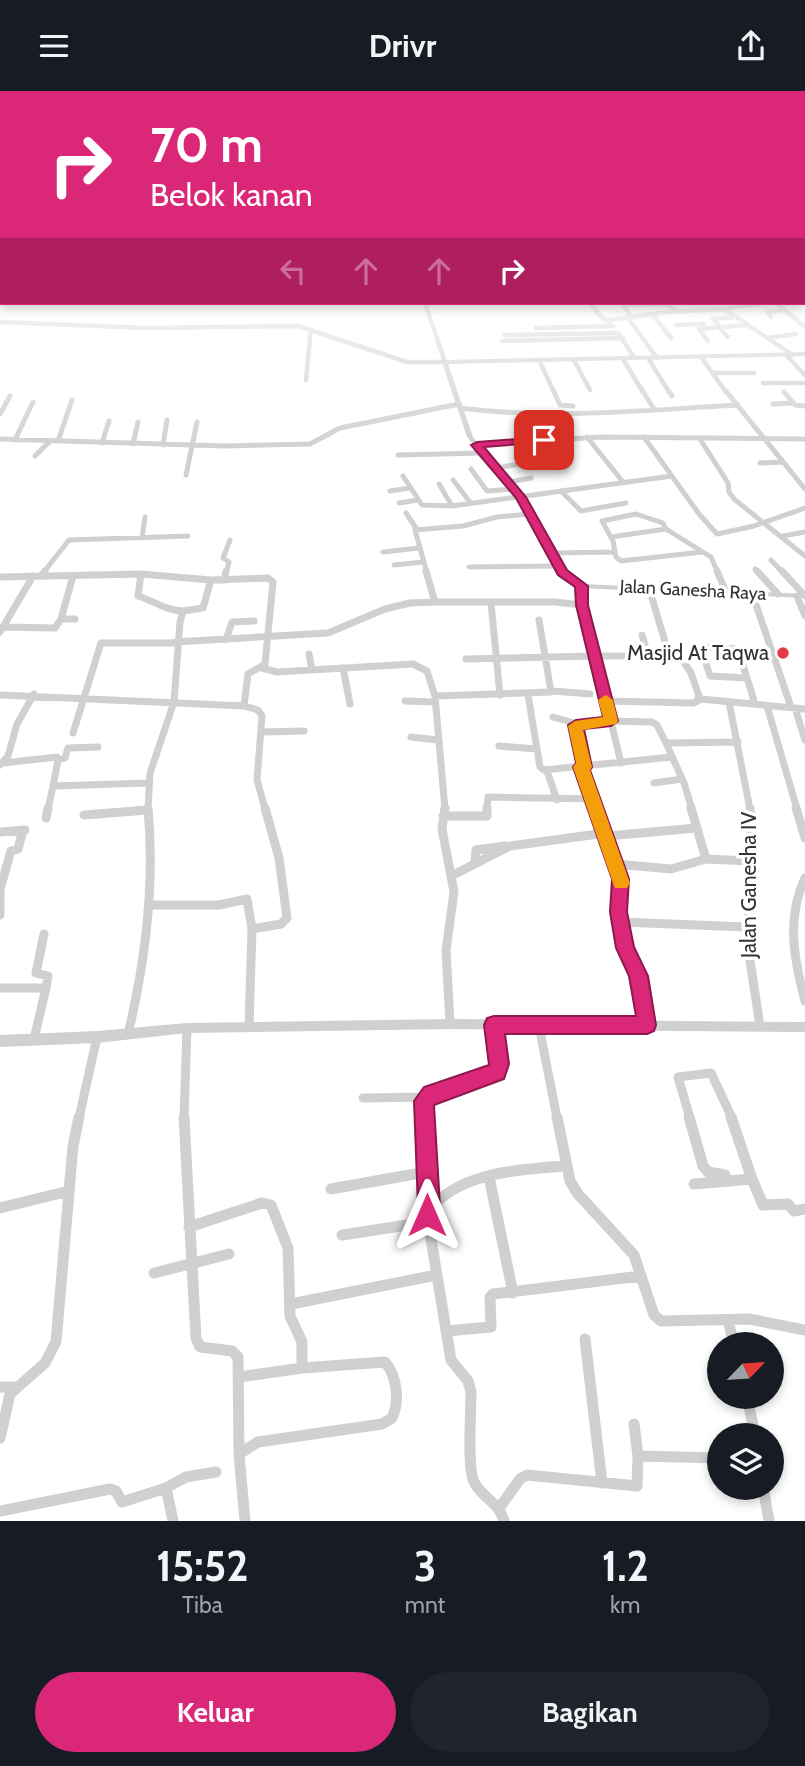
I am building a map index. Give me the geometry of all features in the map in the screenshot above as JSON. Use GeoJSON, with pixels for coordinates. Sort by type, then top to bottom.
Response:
{"type":"FeatureCollection","features":[{"type":"Feature","properties":{"kind":"street"},"geometry":{"type":"LineString","coordinates":[[431,320],[470,437],[520,497],[558,566],[567,577],[582,586],[582,605],[621,763]]}},
{"type":"Feature","properties":{"kind":"street"},"geometry":{"type":"LineString","coordinates":[[608,320],[634,358]]}},
{"type":"Feature","properties":{"kind":"street"},"geometry":{"type":"LineString","coordinates":[[631,320],[657,358]]}},
{"type":"Feature","properties":{"kind":"street"},"geometry":{"type":"LineString","coordinates":[[657,320],[671,338]]}},
{"type":"Feature","properties":{"kind":"street"},"geometry":{"type":"LineString","coordinates":[[714,320],[728,337]]}},
{"type":"Feature","properties":{"kind":"street"},"geometry":{"type":"LineString","coordinates":[[741,320],[790,355],[805,375]]}},
{"type":"Feature","properties":{"kind":"street"},"geometry":{"type":"LineString","coordinates":[[0,322],[146,328],[292,326],[311,329],[407,362],[805,354]]}},
{"type":"Feature","properties":{"kind":"street"},"geometry":{"type":"LineString","coordinates":[[676,325],[748,325]]}},
{"type":"Feature","properties":{"kind":"street"},"geometry":{"type":"LineString","coordinates":[[536,327],[613,326]]}},
{"type":"Feature","properties":{"kind":"street"},"geometry":{"type":"LineString","coordinates":[[708,341],[699,329],[718,326]]}},
{"type":"Feature","properties":{"kind":"street"},"geometry":{"type":"LineString","coordinates":[[306,380],[311,329]]}},
{"type":"Feature","properties":{"kind":"street"},"geometry":{"type":"LineString","coordinates":[[505,335],[618,333]]}},
{"type":"Feature","properties":{"kind":"street"},"geometry":{"type":"LineString","coordinates":[[766,338],[796,334]]}},
{"type":"Feature","properties":{"kind":"street"},"geometry":{"type":"LineString","coordinates":[[502,341],[622,338]]}},
{"type":"Feature","properties":{"kind":"street"},"geometry":{"type":"LineString","coordinates":[[701,357],[805,489]]}},
{"type":"Feature","properties":{"kind":"street"},"geometry":{"type":"LineString","coordinates":[[648,358],[673,396]]}},
{"type":"Feature","properties":{"kind":"street"},"geometry":{"type":"LineString","coordinates":[[624,359],[653,407]]}},
{"type":"Feature","properties":{"kind":"street"},"geometry":{"type":"LineString","coordinates":[[538,360],[561,405],[573,406]]}},
{"type":"Feature","properties":{"kind":"street"},"geometry":{"type":"LineString","coordinates":[[574,360],[590,390]]}},
{"type":"Feature","properties":{"kind":"street"},"geometry":{"type":"LineString","coordinates":[[712,373],[754,373]]}},
{"type":"Feature","properties":{"kind":"street"},"geometry":{"type":"LineString","coordinates":[[763,383],[805,383]]}},
{"type":"Feature","properties":{"kind":"street"},"geometry":{"type":"LineString","coordinates":[[784,392],[793,403]]}},
{"type":"Feature","properties":{"kind":"street"},"geometry":{"type":"LineString","coordinates":[[0,414],[10,396]]}},
{"type":"Feature","properties":{"kind":"street"},"geometry":{"type":"LineString","coordinates":[[58,441],[72,400]]}},
{"type":"Feature","properties":{"kind":"street"},"geometry":{"type":"LineString","coordinates":[[15,440],[33,402]]}},
{"type":"Feature","properties":{"kind":"street"},"geometry":{"type":"LineString","coordinates":[[774,404],[793,403],[805,406]]}},
{"type":"Feature","properties":{"kind":"street"},"geometry":{"type":"LineString","coordinates":[[0,439],[191,446],[310,444],[340,428],[459,406],[505,414],[543,415],[653,407],[737,405]]}},
{"type":"Feature","properties":{"kind":"street"},"geometry":{"type":"LineString","coordinates":[[163,445],[167,420]]}},
{"type":"Feature","properties":{"kind":"street"},"geometry":{"type":"LineString","coordinates":[[102,443],[109,421]]}},
{"type":"Feature","properties":{"kind":"street"},"geometry":{"type":"LineString","coordinates":[[133,444],[138,422]]}},
{"type":"Feature","properties":{"kind":"street"},"geometry":{"type":"LineString","coordinates":[[186,475],[197,422]]}},
{"type":"Feature","properties":{"kind":"street"},"geometry":{"type":"LineString","coordinates":[[477,445],[587,437],[805,439]]}},
{"type":"Feature","properties":{"kind":"street"},"geometry":{"type":"LineString","coordinates":[[587,437],[623,482]]}},
{"type":"Feature","properties":{"kind":"street"},"geometry":{"type":"LineString","coordinates":[[644,437],[699,514],[717,534],[805,509]]}},
{"type":"Feature","properties":{"kind":"street"},"geometry":{"type":"LineString","coordinates":[[700,439],[728,483],[729,492],[734,499],[805,556]]}},
{"type":"Feature","properties":{"kind":"street"},"geometry":{"type":"LineString","coordinates":[[35,456],[50,441]]}},
{"type":"Feature","properties":{"kind":"street"},"geometry":{"type":"LineString","coordinates":[[398,456],[483,453]]}},
{"type":"Feature","properties":{"kind":"street"},"geometry":{"type":"LineString","coordinates":[[760,463],[783,462]]}},
{"type":"Feature","properties":{"kind":"street"},"geometry":{"type":"LineString","coordinates":[[497,468],[521,463],[555,467]]}},
{"type":"Feature","properties":{"kind":"street"},"geometry":{"type":"LineString","coordinates":[[471,469],[488,492],[514,489]]}},
{"type":"Feature","properties":{"kind":"street"},"geometry":{"type":"LineString","coordinates":[[403,476],[423,505],[452,506],[672,476]]}},
{"type":"Feature","properties":{"kind":"street"},"geometry":{"type":"LineString","coordinates":[[508,482],[531,478]]}},
{"type":"Feature","properties":{"kind":"street"},"geometry":{"type":"LineString","coordinates":[[453,480],[471,502]]}},
{"type":"Feature","properties":{"kind":"street"},"geometry":{"type":"LineString","coordinates":[[439,484],[452,506]]}},
{"type":"Feature","properties":{"kind":"street"},"geometry":{"type":"LineString","coordinates":[[390,491],[410,488]]}},
{"type":"Feature","properties":{"kind":"street"},"geometry":{"type":"LineString","coordinates":[[561,491],[580,511],[626,503]]}},
{"type":"Feature","properties":{"kind":"street"},"geometry":{"type":"LineString","coordinates":[[399,503],[418,500]]}},
{"type":"Feature","properties":{"kind":"street"},"geometry":{"type":"LineString","coordinates":[[407,513],[416,528],[435,602]]}},
{"type":"Feature","properties":{"kind":"street"},"geometry":{"type":"LineString","coordinates":[[416,528],[463,526],[497,517],[530,514]]}},
{"type":"Feature","properties":{"kind":"street"},"geometry":{"type":"LineString","coordinates":[[702,552],[623,561],[618,559],[602,521],[636,514],[663,523],[666,529],[712,558],[726,592]]}},
{"type":"Feature","properties":{"kind":"street"},"geometry":{"type":"LineString","coordinates":[[142,538],[145,517]]}},
{"type":"Feature","properties":{"kind":"street"},"geometry":{"type":"LineString","coordinates":[[611,537],[666,529]]}},
{"type":"Feature","properties":{"kind":"street"},"geometry":{"type":"LineString","coordinates":[[783,536],[805,532]]}},
{"type":"Feature","properties":{"kind":"street"},"geometry":{"type":"LineString","coordinates":[[1,630],[37,576],[69,540],[188,536]]}},
{"type":"Feature","properties":{"kind":"street"},"geometry":{"type":"LineString","coordinates":[[224,580],[229,561],[223,558],[230,540]]}},
{"type":"Feature","properties":{"kind":"street"},"geometry":{"type":"LineString","coordinates":[[383,552],[419,548]]}},
{"type":"Feature","properties":{"kind":"street"},"geometry":{"type":"LineString","coordinates":[[552,553],[615,552]]}},
{"type":"Feature","properties":{"kind":"street"},"geometry":{"type":"LineString","coordinates":[[771,560],[801,596],[805,616]]}},
{"type":"Feature","properties":{"kind":"street"},"geometry":{"type":"LineString","coordinates":[[394,565],[423,562]]}},
{"type":"Feature","properties":{"kind":"street"},"geometry":{"type":"LineString","coordinates":[[469,567],[558,566]]}},
{"type":"Feature","properties":{"kind":"street"},"geometry":{"type":"LineString","coordinates":[[755,569],[778,594]]}},
{"type":"Feature","properties":{"kind":"street"},"geometry":{"type":"LineString","coordinates":[[0,577],[141,574],[211,580],[272,580],[269,638],[262,668]]}},
{"type":"Feature","properties":{"kind":"street"},"geometry":{"type":"LineString","coordinates":[[141,574],[138,596],[159,602],[170,611],[203,608],[211,580]]}},
{"type":"Feature","properties":{"kind":"street"},"geometry":{"type":"LineString","coordinates":[[1,630],[52,629],[61,618],[73,576]]}},
{"type":"Feature","properties":{"kind":"street","name":"Jalan Ganesha Raya"},"geometry":{"type":"LineString","coordinates":[[582,586],[801,596]]}},
{"type":"Feature","properties":{"kind":"street"},"geometry":{"type":"LineString","coordinates":[[649,589],[669,655]]}},
{"type":"Feature","properties":{"kind":"street"},"geometry":{"type":"LineString","coordinates":[[752,593],[805,740]]}},
{"type":"Feature","properties":{"kind":"street"},"geometry":{"type":"LineString","coordinates":[[73,733],[103,642],[226,640],[334,632],[385,609],[410,603],[555,602],[582,605]]}},
{"type":"Feature","properties":{"kind":"street"},"geometry":{"type":"LineString","coordinates":[[491,603],[500,695]]}},
{"type":"Feature","properties":{"kind":"street"},"geometry":{"type":"LineString","coordinates":[[128,1034],[144,962],[149,905],[152,855],[148,783],[174,704],[175,642],[183,611]]}},
{"type":"Feature","properties":{"kind":"street"},"geometry":{"type":"LineString","coordinates":[[61,618],[75,619]]}},
{"type":"Feature","properties":{"kind":"street"},"geometry":{"type":"LineString","coordinates":[[539,620],[553,691]]}},
{"type":"Feature","properties":{"kind":"street"},"geometry":{"type":"LineString","coordinates":[[226,640],[232,622],[254,621]]}},
{"type":"Feature","properties":{"kind":"street"},"geometry":{"type":"LineString","coordinates":[[642,635],[648,655]]}},
{"type":"Feature","properties":{"kind":"street"},"geometry":{"type":"LineString","coordinates":[[747,678],[710,676],[701,647],[738,649],[747,678],[755,704]]}},
{"type":"Feature","properties":{"kind":"street"},"geometry":{"type":"LineString","coordinates":[[309,654],[312,670]]}},
{"type":"Feature","properties":{"kind":"street"},"geometry":{"type":"LineString","coordinates":[[466,659],[680,656],[685,661],[698,698]]}},
{"type":"Feature","properties":{"kind":"street"},"geometry":{"type":"LineString","coordinates":[[244,706],[248,674],[262,668],[271,672],[406,663],[419,665],[429,675],[435,699],[437,740],[446,800],[443,839],[451,876],[453,902],[445,963],[450,1024]]}},
{"type":"Feature","properties":{"kind":"street"},"geometry":{"type":"LineString","coordinates":[[343,669],[349,704]]}},
{"type":"Feature","properties":{"kind":"street"},"geometry":{"type":"LineString","coordinates":[[405,701],[528,695],[553,691],[590,694]]}},
{"type":"Feature","properties":{"kind":"street"},"geometry":{"type":"LineString","coordinates":[[1,764],[13,744],[17,724],[34,694]]}},
{"type":"Feature","properties":{"kind":"street"},"geometry":{"type":"LineString","coordinates":[[0,695],[34,694],[244,706],[261,711],[257,780],[279,858],[287,918],[281,924],[252,929]]}},
{"type":"Feature","properties":{"kind":"street"},"geometry":{"type":"LineString","coordinates":[[528,695],[540,767],[547,771],[672,757]]}},
{"type":"Feature","properties":{"kind":"street"},"geometry":{"type":"LineString","coordinates":[[606,701],[693,703],[698,701],[698,698]]}},
{"type":"Feature","properties":{"kind":"street"},"geometry":{"type":"LineString","coordinates":[[698,698],[805,709]]}},
{"type":"Feature","properties":{"kind":"street","name":"Jalan Ganesha IV"},"geometry":{"type":"LineString","coordinates":[[729,702],[750,810],[753,884],[746,927],[752,988],[760,1026]]}},
{"type":"Feature","properties":{"kind":"street"},"geometry":{"type":"LineString","coordinates":[[767,706],[805,838]]}},
{"type":"Feature","properties":{"kind":"street"},"geometry":{"type":"LineString","coordinates":[[553,716],[578,724],[611,721],[655,723],[682,779],[706,859]]}},
{"type":"Feature","properties":{"kind":"street"},"geometry":{"type":"LineString","coordinates":[[578,724],[575,726],[583,767],[616,864],[621,888],[621,922],[625,948],[639,976],[647,1025]]}},
{"type":"Feature","properties":{"kind":"street"},"geometry":{"type":"LineString","coordinates":[[261,732],[304,731]]}},
{"type":"Feature","properties":{"kind":"street"},"geometry":{"type":"LineString","coordinates":[[411,737],[437,740]]}},
{"type":"Feature","properties":{"kind":"street"},"geometry":{"type":"LineString","coordinates":[[666,743],[738,742]]}},
{"type":"Feature","properties":{"kind":"street"},"geometry":{"type":"LineString","coordinates":[[499,746],[537,749]]}},
{"type":"Feature","properties":{"kind":"street"},"geometry":{"type":"LineString","coordinates":[[58,760],[65,758],[68,748],[98,747]]}},
{"type":"Feature","properties":{"kind":"street"},"geometry":{"type":"LineString","coordinates":[[1,764],[57,757],[58,760]]}},
{"type":"Feature","properties":{"kind":"street"},"geometry":{"type":"LineString","coordinates":[[46,818],[58,760]]}},
{"type":"Feature","properties":{"kind":"street"},"geometry":{"type":"LineString","coordinates":[[547,771],[557,800]]}},
{"type":"Feature","properties":{"kind":"street"},"geometry":{"type":"LineString","coordinates":[[654,783],[682,779]]}},
{"type":"Feature","properties":{"kind":"street"},"geometry":{"type":"LineString","coordinates":[[53,786],[148,783]]}},
{"type":"Feature","properties":{"kind":"street"},"geometry":{"type":"LineString","coordinates":[[443,816],[486,816],[488,797],[594,799]]}},
{"type":"Feature","properties":{"kind":"street"},"geometry":{"type":"LineString","coordinates":[[84,815],[148,810]]}},
{"type":"Feature","properties":{"kind":"street"},"geometry":{"type":"LineString","coordinates":[[451,876],[475,863],[476,850],[697,828]]}},
{"type":"Feature","properties":{"kind":"street"},"geometry":{"type":"LineString","coordinates":[[0,832],[26,830],[18,849],[11,851],[0,890],[0,915]]}},
{"type":"Feature","properties":{"kind":"street"},"geometry":{"type":"LineString","coordinates":[[616,864],[671,869],[706,859],[751,861]]}},
{"type":"Feature","properties":{"kind":"street"},"geometry":{"type":"LineString","coordinates":[[805,878],[797,891],[793,923],[797,972],[805,1001]]}},
{"type":"Feature","properties":{"kind":"street"},"geometry":{"type":"LineString","coordinates":[[149,905],[219,905],[247,898],[252,929],[249,1027]]}},
{"type":"Feature","properties":{"kind":"street"},"geometry":{"type":"LineString","coordinates":[[621,922],[746,927]]}},
{"type":"Feature","properties":{"kind":"street"},"geometry":{"type":"LineString","coordinates":[[34,1039],[48,976],[36,973],[44,934]]}},
{"type":"Feature","properties":{"kind":"street"},"geometry":{"type":"LineString","coordinates":[[0,988],[46,988]]}},
{"type":"Feature","properties":{"kind":"street"},"geometry":{"type":"LineString","coordinates":[[0,1041],[97,1037],[187,1028],[450,1024],[539,1027],[805,1027]]}},
{"type":"Feature","properties":{"kind":"street"},"geometry":{"type":"LineString","coordinates":[[363,1098],[427,1097],[497,1072],[499,1064],[494,1025]]}},
{"type":"Feature","properties":{"kind":"street"},"geometry":{"type":"LineString","coordinates":[[539,1027],[574,1188],[629,1248],[639,1263],[652,1312],[661,1321],[749,1319],[805,1330]]}},
{"type":"Feature","properties":{"kind":"street"},"geometry":{"type":"LineString","coordinates":[[187,1028],[182,1109],[198,1343],[204,1348],[235,1353],[239,1362],[239,1454],[245,1521]]}},
{"type":"Feature","properties":{"kind":"street"},"geometry":{"type":"LineString","coordinates":[[0,1438],[6,1403],[14,1387],[45,1363],[56,1342],[76,1123],[97,1037]]}},
{"type":"Feature","properties":{"kind":"street"},"geometry":{"type":"LineString","coordinates":[[727,1181],[725,1175],[708,1172],[703,1166],[678,1077],[711,1073],[728,1106],[763,1205],[788,1204],[794,1211],[805,1209]]}},
{"type":"Feature","properties":{"kind":"street"},"geometry":{"type":"LineString","coordinates":[[427,1097],[422,1106],[429,1207],[427,1222],[452,1364],[470,1386],[471,1476],[476,1488],[502,1514],[520,1479],[527,1475],[637,1486],[638,1456],[634,1424]]}},
{"type":"Feature","properties":{"kind":"street"},"geometry":{"type":"LineString","coordinates":[[429,1207],[442,1196],[489,1177],[526,1168],[567,1165]]}},
{"type":"Feature","properties":{"kind":"street"},"geometry":{"type":"LineString","coordinates":[[331,1189],[426,1172]]}},
{"type":"Feature","properties":{"kind":"street"},"geometry":{"type":"LineString","coordinates":[[489,1177],[513,1293]]}},
{"type":"Feature","properties":{"kind":"street"},"geometry":{"type":"LineString","coordinates":[[694,1184],[752,1179]]}},
{"type":"Feature","properties":{"kind":"street"},"geometry":{"type":"LineString","coordinates":[[0,1208],[69,1191]]}},
{"type":"Feature","properties":{"kind":"street"},"geometry":{"type":"LineString","coordinates":[[189,1227],[262,1203],[271,1205],[288,1248],[291,1321],[302,1342],[302,1368]]}},
{"type":"Feature","properties":{"kind":"street"},"geometry":{"type":"LineString","coordinates":[[342,1235],[427,1222]]}},
{"type":"Feature","properties":{"kind":"street"},"geometry":{"type":"LineString","coordinates":[[154,1273],[229,1254]]}},
{"type":"Feature","properties":{"kind":"street"},"geometry":{"type":"LineString","coordinates":[[291,1304],[436,1275]]}},
{"type":"Feature","properties":{"kind":"street"},"geometry":{"type":"LineString","coordinates":[[446,1331],[491,1327],[490,1297],[642,1276]]}},
{"type":"Feature","properties":{"kind":"street"},"geometry":{"type":"LineString","coordinates":[[728,1321],[731,1332]]}},
{"type":"Feature","properties":{"kind":"street"},"geometry":{"type":"LineString","coordinates":[[585,1339],[602,1483]]}},
{"type":"Feature","properties":{"kind":"street"},"geometry":{"type":"LineString","coordinates":[[239,1377],[302,1368],[385,1362],[394,1374],[394,1415],[387,1422],[364,1428],[258,1442],[239,1454]]}},
{"type":"Feature","properties":{"kind":"street"},"geometry":{"type":"LineString","coordinates":[[0,1387],[14,1387]]}},
{"type":"Feature","properties":{"kind":"street"},"geometry":{"type":"LineString","coordinates":[[638,1456],[707,1458]]}},
{"type":"Feature","properties":{"kind":"street"},"geometry":{"type":"LineString","coordinates":[[0,1511],[110,1489],[116,1490],[122,1502],[186,1477],[216,1472]]}},
{"type":"Feature","properties":{"kind":"street"},"geometry":{"type":"LineString","coordinates":[[166,1487],[173,1521]]}},
{"type":"Feature","properties":{"kind":"street"},"geometry":{"type":"LineString","coordinates":[[765,1500],[769,1521]]}},
{"type":"Feature","properties":{"kind":"slow traffic"},"geometry":{"type":"LineString","coordinates":[[606,700],[611,721],[575,726],[584,767],[581,767],[621,883]]}},
{"type":"Feature","properties":{"kind":"place","name":"Masjid At Taqwa"},"geometry":{"type":"Point","coordinates":[783,653]}},
{"type":"Feature","properties":{"kind":"route"},"geometry":{"type":"LineString","coordinates":[[427,1215],[429,1207],[422,1106],[431,1094],[497,1072],[499,1064],[494,1025],[647,1025],[639,976],[625,948],[619,912],[621,879],[581,767],[584,767],[575,726],[611,721],[582,605],[582,586],[562,572],[520,497],[477,445],[544,440]]}}]}
